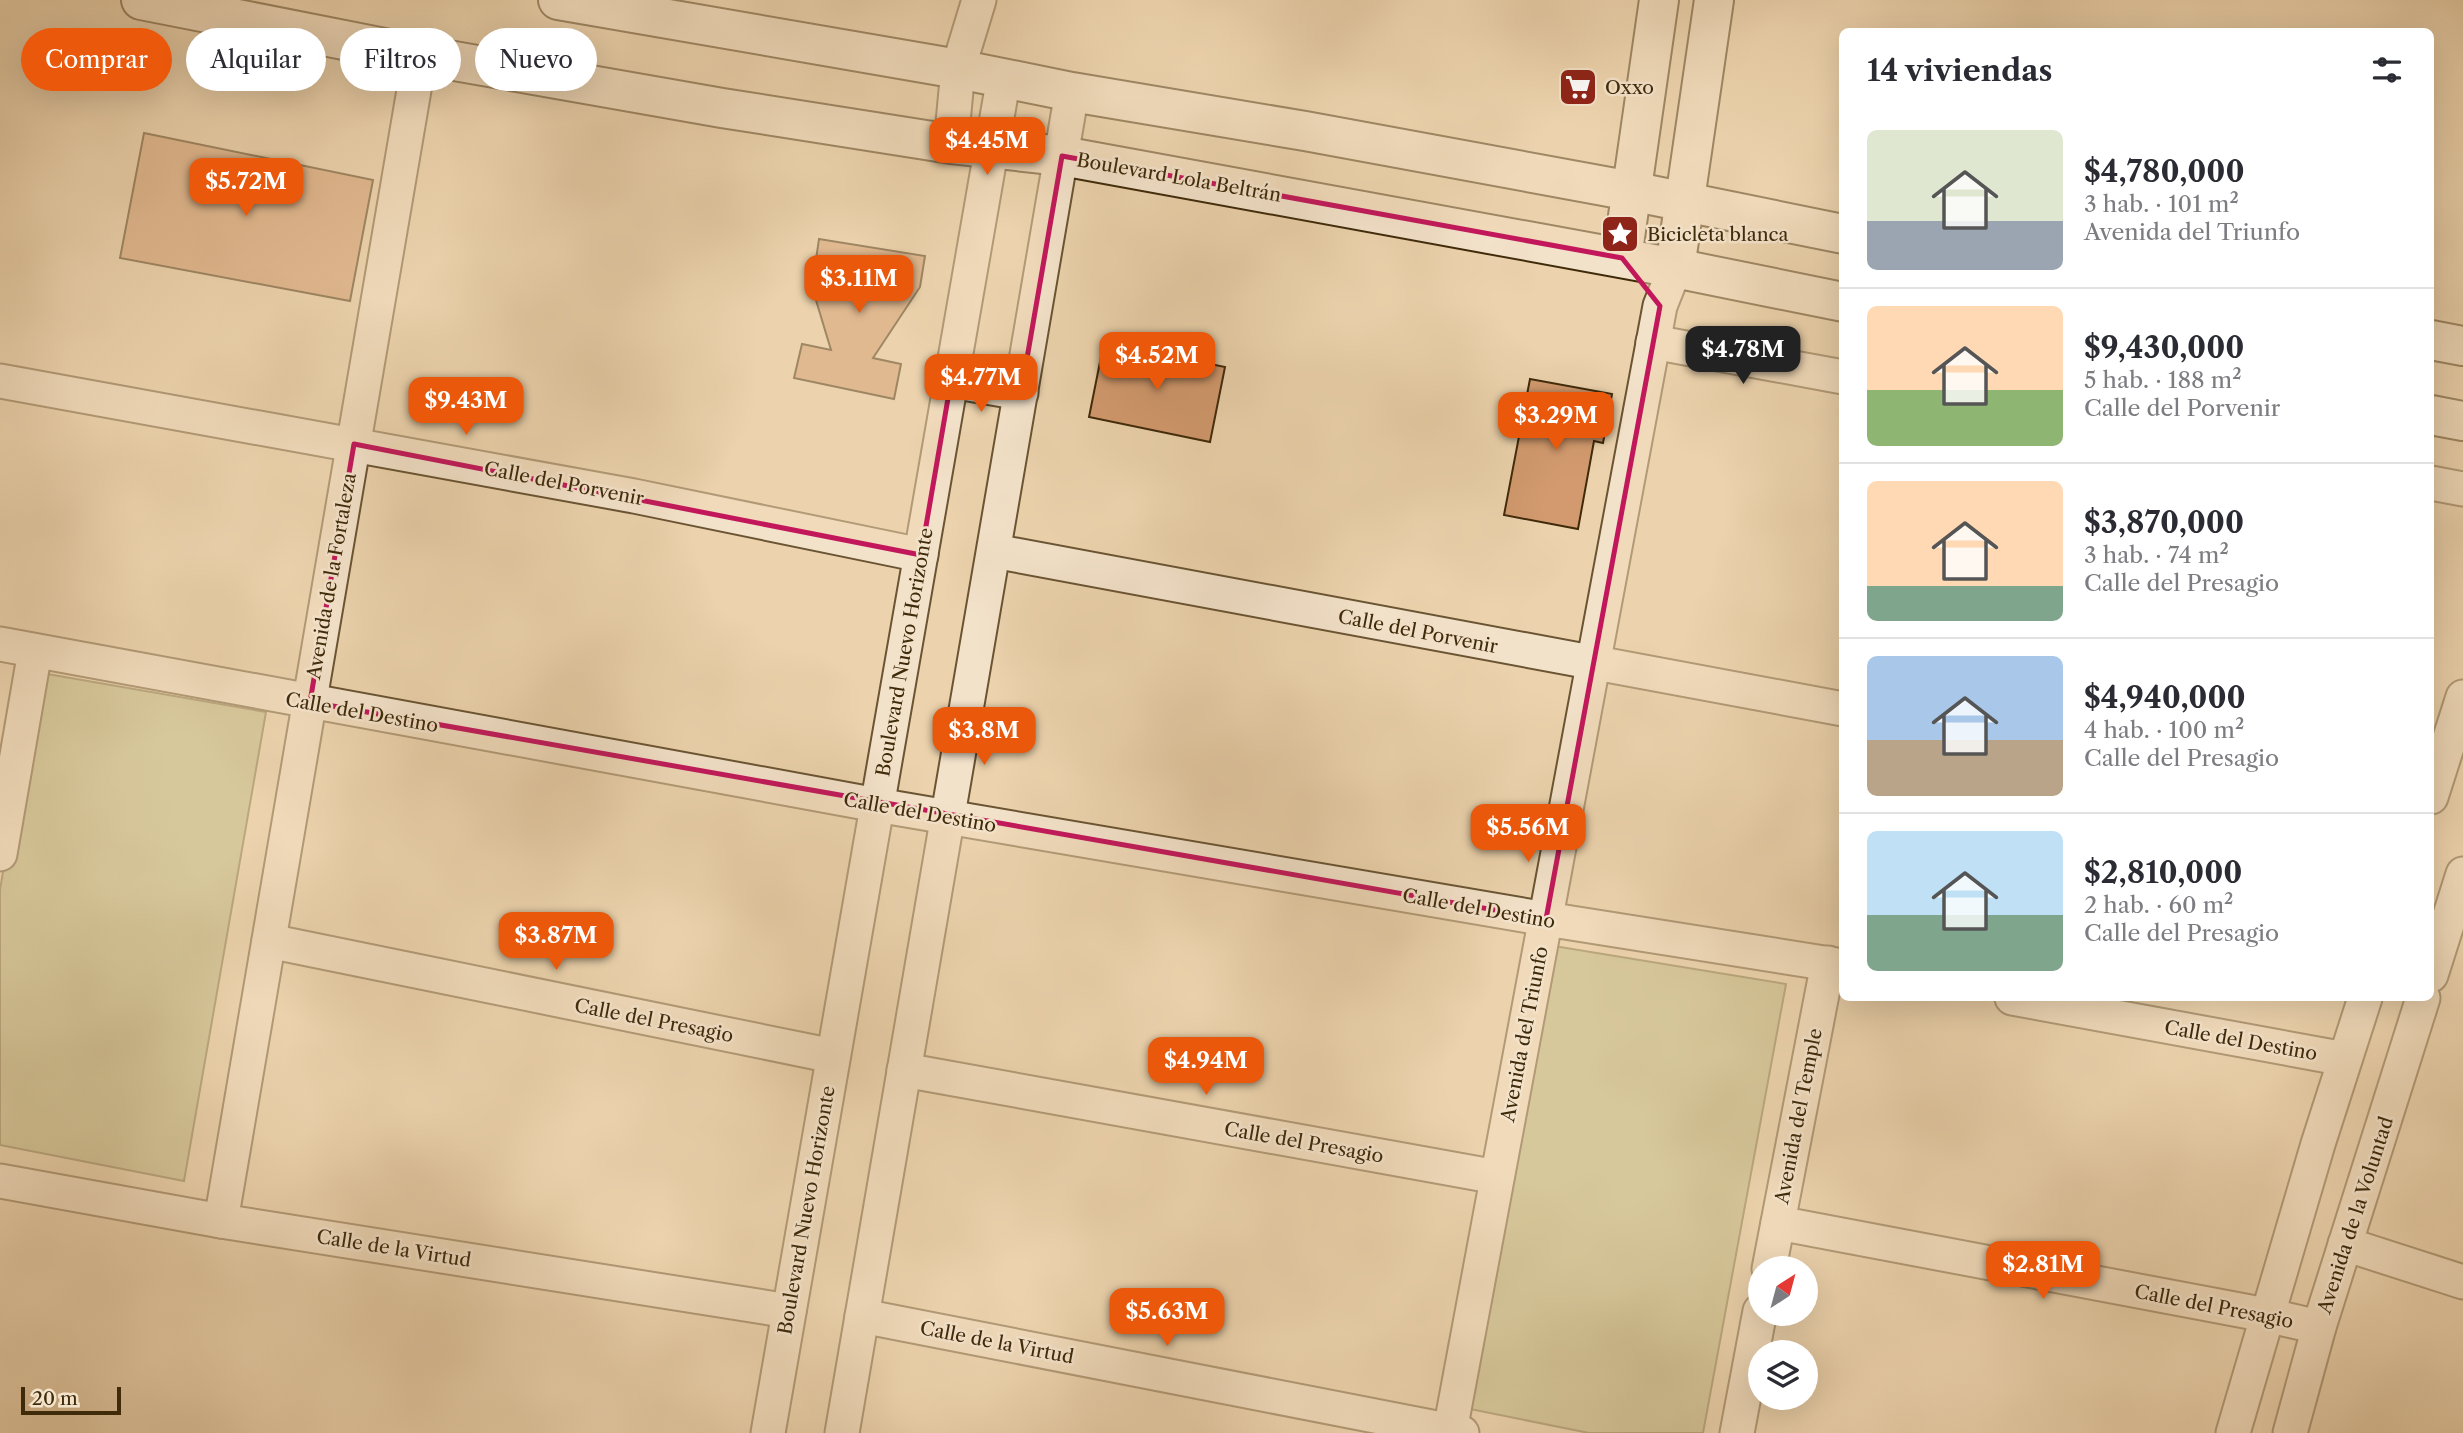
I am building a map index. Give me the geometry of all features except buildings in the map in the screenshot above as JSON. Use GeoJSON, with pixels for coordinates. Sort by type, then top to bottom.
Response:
{"type":"FeatureCollection","features":[{"type":"Feature","properties":{"kind":"main road","name":"Boulevard Lola Beltrán"},"geometry":{"type":"LineString","coordinates":[[141,0],[340,39]]}},
{"type":"Feature","properties":{"kind":"main road"},"geometry":{"type":"LineString","coordinates":[[558,0],[1305,131],[1632,191],[1839,233]]}},
{"type":"Feature","properties":{"kind":"main road"},"geometry":{"type":"LineString","coordinates":[[1622,258],[1659,0]]}},
{"type":"Feature","properties":{"kind":"main road"},"geometry":{"type":"LineString","coordinates":[[1675,268],[1714,0]]}},
{"type":"Feature","properties":{"kind":"main road","name":"Boulevard Lola Beltrán"},"geometry":{"type":"LineString","coordinates":[[461,62],[722,108],[951,144],[1062,156],[1622,258],[1839,301]]}},
{"type":"Feature","properties":{"kind":"main road"},"geometry":{"type":"LineString","coordinates":[[2434,341],[2463,346]]}},
{"type":"Feature","properties":{"kind":"main road"},"geometry":{"type":"LineString","coordinates":[[2434,416],[2463,421]]}},
{"type":"Feature","properties":{"kind":"street"},"geometry":{"type":"LineString","coordinates":[[951,144],[958,69],[979,0]]}},
{"type":"Feature","properties":{"kind":"street","name":"Boulevard Nuevo Horizonte"},"geometry":{"type":"LineString","coordinates":[[768,1433],[1004,77]]}},
{"type":"Feature","properties":{"kind":"street","name":"Avenida de la Fortaleza"},"geometry":{"type":"LineString","coordinates":[[221,1221],[414,91]]}},
{"type":"Feature","properties":{"kind":"street"},"geometry":{"type":"LineString","coordinates":[[842,1433],[1072,92]]}},
{"type":"Feature","properties":{"kind":"street"},"geometry":{"type":"LineString","coordinates":[[1622,258],[1660,306]]}},
{"type":"Feature","properties":{"kind":"street","name":"Avenida del Triunfo"},"geometry":{"type":"LineString","coordinates":[[1456,1432],[1497,1177],[1653,342],[1660,306],[1675,268]]}},
{"type":"Feature","properties":{"kind":"street"},"geometry":{"type":"LineString","coordinates":[[1653,342],[1839,376]]}},
{"type":"Feature","properties":{"kind":"street","name":"Calle del Porvenir"},"geometry":{"type":"LineString","coordinates":[[0,381],[634,496],[921,555]]}},
{"type":"Feature","properties":{"kind":"street"},"geometry":{"type":"LineString","coordinates":[[951,382],[1021,393]]}},
{"type":"Feature","properties":{"kind":"street"},"geometry":{"type":"LineString","coordinates":[[2434,484],[2463,489]]}},
{"type":"Feature","properties":{"kind":"street","name":"Calle del Porvenir"},"geometry":{"type":"LineString","coordinates":[[994,551],[1839,708]]}},
{"type":"Feature","properties":{"kind":"street","name":"Calle del Destino"},"geometry":{"type":"LineString","coordinates":[[0,644],[877,805],[1546,919],[1835,965]]}},
{"type":"Feature","properties":{"kind":"street"},"geometry":{"type":"LineString","coordinates":[[0,854],[35,651]]}},
{"type":"Feature","properties":{"kind":"street"},"geometry":{"type":"LineString","coordinates":[[2434,788],[2463,697]]}},
{"type":"Feature","properties":{"kind":"street"},"geometry":{"type":"LineString","coordinates":[[2434,966],[2463,874]]}},
{"type":"Feature","properties":{"kind":"street","name":"Calle del Presagio"},"geometry":{"type":"LineString","coordinates":[[269,941],[833,1056]]}},
{"type":"Feature","properties":{"kind":"street","name":"Avenida del Temple"},"geometry":{"type":"LineString","coordinates":[[1772,1256],[1835,965]]}},
{"type":"Feature","properties":{"kind":"street","name":"Calle del Destino"},"geometry":{"type":"LineString","coordinates":[[2028,1001],[2345,1059]]}},
{"type":"Feature","properties":{"kind":"street"},"geometry":{"type":"LineString","coordinates":[[2233,1433],[2266,1315],[2364,1001]]}},
{"type":"Feature","properties":{"kind":"street","name":"Avenida de la Voluntad"},"geometry":{"type":"LineString","coordinates":[[2290,1433],[2319,1327],[2422,1001]]}},
{"type":"Feature","properties":{"kind":"street","name":"Calle del Presagio"},"geometry":{"type":"LineString","coordinates":[[904,1070],[1497,1177]]}},
{"type":"Feature","properties":{"kind":"street","name":"Calle de la Virtud"},"geometry":{"type":"LineString","coordinates":[[0,1181],[221,1221],[789,1311]]}},
{"type":"Feature","properties":{"kind":"street","name":"Calle del Presagio"},"geometry":{"type":"LineString","coordinates":[[1778,1223],[2319,1327]]}},
{"type":"Feature","properties":{"kind":"street"},"geometry":{"type":"LineString","coordinates":[[2345,1244],[2463,1282]]}},
{"type":"Feature","properties":{"kind":"street","name":"Calle de la Virtud"},"geometry":{"type":"LineString","coordinates":[[862,1316],[1456,1432]]}},
{"type":"Feature","properties":{"kind":"street"},"geometry":{"type":"LineString","coordinates":[[1737,1433],[1757,1326]]}},
{"type":"Feature","properties":{"kind":"highlighted area"},"geometry":{"type":"Polygon","coordinates":[[[1062,156],[1622,258],[1660,306],[1546,919],[310,702],[354,444],[921,555],[951,381],[1021,393],[1062,156]]]}},
{"type":"Feature","properties":{"kind":"shaded area"},"geometry":{"type":"Polygon","coordinates":[[[36,672],[266,712],[184,1181],[0,1145],[0,890],[36,672]]]}},
{"type":"Feature","properties":{"kind":"shaded area"},"geometry":{"type":"Polygon","coordinates":[[[1554,946],[1786,984],[1703,1433],[1589,1433],[1470,1409],[1554,946]]]}},
{"type":"Feature","properties":{"kind":"place","name":"Oxxo"},"geometry":{"type":"Point","coordinates":[1578,87]}},
{"type":"Feature","properties":{"kind":"place","name":"Bicicleta blanca"},"geometry":{"type":"Point","coordinates":[1620,234]}}]}
